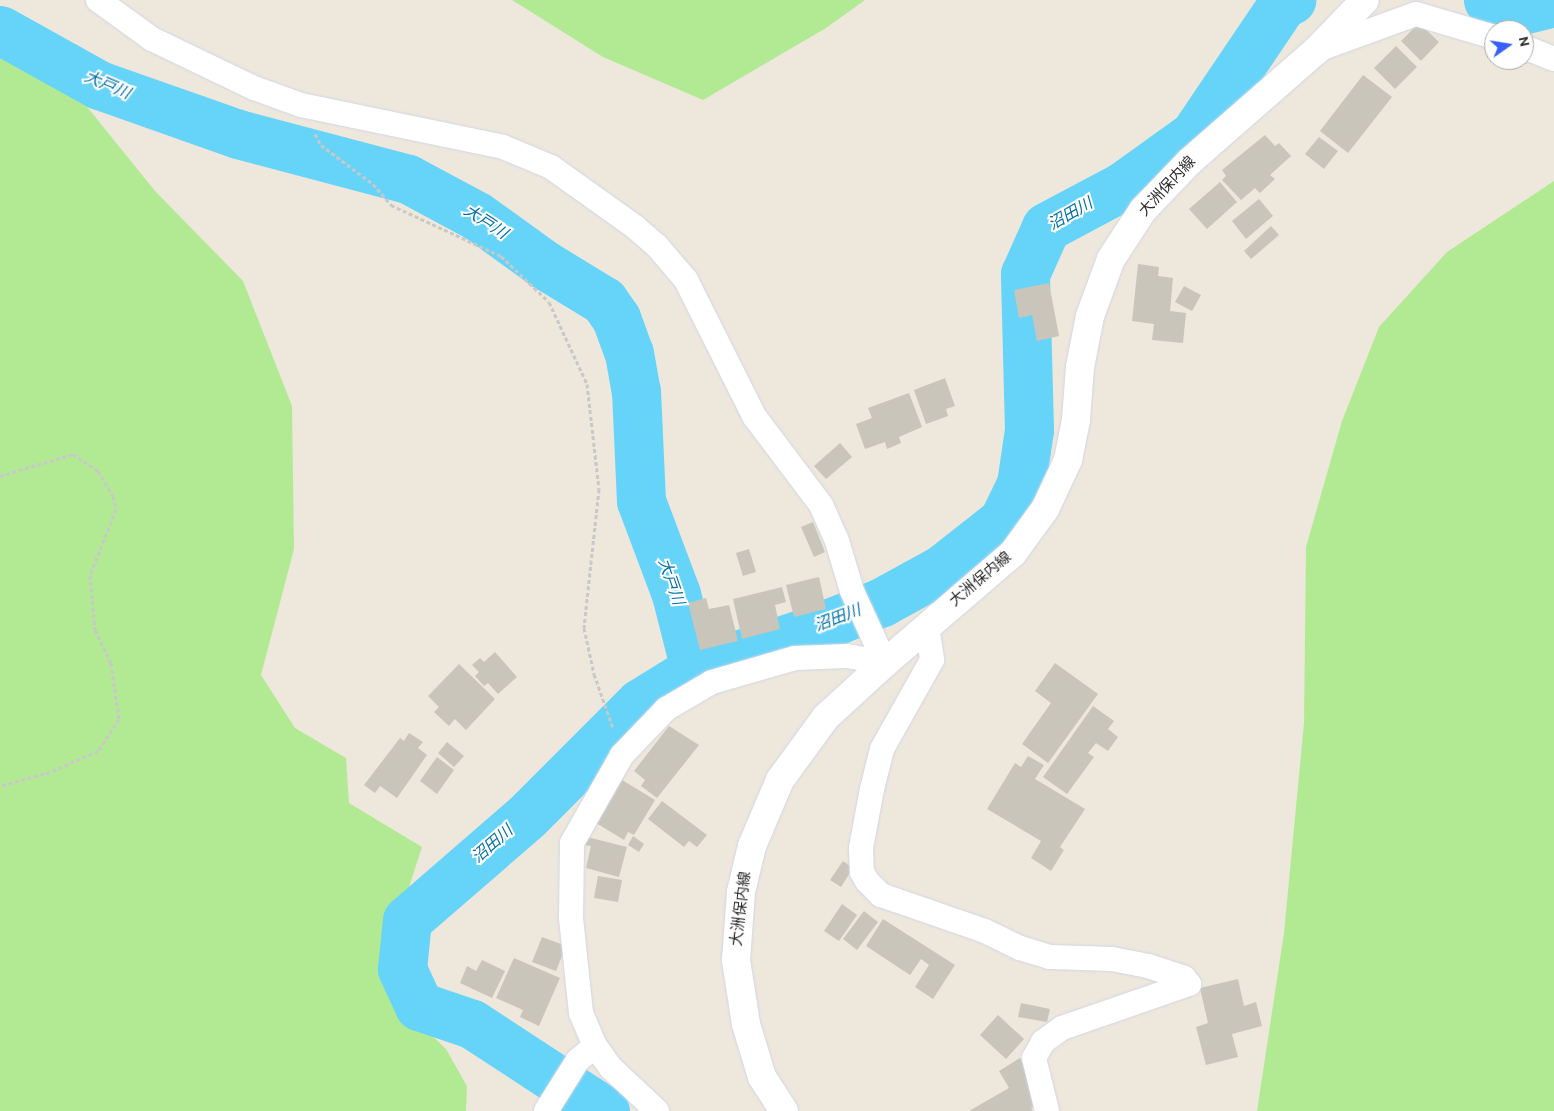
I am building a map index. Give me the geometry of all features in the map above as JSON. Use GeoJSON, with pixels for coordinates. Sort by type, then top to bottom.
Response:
{"type":"FeatureCollection","features":[{"type":"Feature","properties":{"kind":"main road","name":"大洲保内線"},"geometry":{"type":"LineString","coordinates":[[784,1111],[762,1076],[746,1024],[736,960],[741,892],[752,846],[780,780],[826,717],[884,662],[1014,553],[1045,509],[1068,460],[1076,420],[1080,367],[1090,316],[1111,259],[1143,210],[1190,161],[1317,50],[1365,0]]}},
{"type":"Feature","properties":{"kind":"street"},"geometry":{"type":"LineString","coordinates":[[98,0],[152,39],[254,88],[301,104],[503,147],[551,168],[635,226],[657,246],[686,280],[754,416],[821,505],[837,541],[852,591],[884,662]]}},
{"type":"Feature","properties":{"kind":"street"},"geometry":{"type":"LineString","coordinates":[[1317,50],[1416,14],[1484,34]]}},
{"type":"Feature","properties":{"kind":"street"},"geometry":{"type":"LineString","coordinates":[[1534,51],[1554,58]]}},
{"type":"Feature","properties":{"kind":"street"},"geometry":{"type":"LineString","coordinates":[[927,627],[932,660],[882,748],[874,781],[861,848],[862,872],[867,881],[881,895],[985,931],[1020,948],[1050,957],[1112,959],[1148,966],[1184,978],[1189,984],[1062,1028],[1042,1042],[1034,1058],[1047,1111]]}},
{"type":"Feature","properties":{"kind":"street"},"geometry":{"type":"LineString","coordinates":[[549,1105],[586,1053],[571,918],[572,843],[622,755],[666,709],[712,682],[795,658],[847,656],[884,662]]}},
{"type":"Feature","properties":{"kind":"street"},"geometry":{"type":"LineString","coordinates":[[586,1053],[611,1068],[657,1111]]}},
{"type":"Feature","properties":{"kind":"path"},"geometry":{"type":"LineString","coordinates":[[301,104],[321,145],[373,184],[391,205],[501,256],[549,302],[588,384],[599,489],[584,628],[594,674],[622,755]]}},
{"type":"Feature","properties":{"kind":"path"},"geometry":{"type":"LineString","coordinates":[[0,476],[74,454],[98,471],[113,496],[116,508],[90,575],[95,630],[111,663],[119,719],[98,751],[50,772],[0,786]]}},
{"type":"Feature","properties":{"kind":"green space"},"geometry":{"type":"Polygon","coordinates":[[[512,0],[865,0],[826,28],[703,100],[603,57],[512,0]]]}},
{"type":"Feature","properties":{"kind":"green space"},"geometry":{"type":"Polygon","coordinates":[[[0,30],[59,72],[155,191],[243,281],[292,406],[294,549],[261,675],[295,728],[346,758],[349,803],[422,847],[389,949],[406,1011],[446,1049],[467,1086],[466,1111],[0,1111],[0,30]]]}},
{"type":"Feature","properties":{"kind":"green space"},"geometry":{"type":"Polygon","coordinates":[[[1554,181],[1554,1111],[1257,1111],[1284,933],[1304,723],[1306,547],[1342,421],[1379,327],[1447,252],[1554,181]]]}},
{"type":"Feature","properties":{"kind":"building"},"geometry":{"type":"Polygon","coordinates":[[[1419,23],[1439,42],[1421,61],[1401,41],[1419,23]]]}},
{"type":"Feature","properties":{"kind":"building"},"geometry":{"type":"Polygon","coordinates":[[[1396,46],[1417,67],[1395,89],[1374,68],[1396,46]]]}},
{"type":"Feature","properties":{"kind":"building"},"geometry":{"type":"Polygon","coordinates":[[[1363,75],[1392,97],[1348,153],[1320,131],[1363,75]]]}},
{"type":"Feature","properties":{"kind":"building"},"geometry":{"type":"Polygon","coordinates":[[[1265,135],[1275,146],[1279,143],[1291,156],[1270,175],[1275,179],[1260,193],[1255,188],[1241,200],[1222,180],[1226,176],[1222,170],[1265,135]]]}},
{"type":"Feature","properties":{"kind":"building"},"geometry":{"type":"Polygon","coordinates":[[[1319,137],[1338,151],[1324,169],[1305,154],[1319,137]]]}},
{"type":"Feature","properties":{"kind":"building"},"geometry":{"type":"Polygon","coordinates":[[[1220,182],[1237,202],[1207,229],[1189,209],[1220,182]]]}},
{"type":"Feature","properties":{"kind":"building"},"geometry":{"type":"Polygon","coordinates":[[[1259,199],[1273,216],[1246,239],[1232,221],[1259,199]]]}},
{"type":"Feature","properties":{"kind":"building"},"geometry":{"type":"Polygon","coordinates":[[[1271,226],[1279,235],[1251,259],[1244,251],[1271,226]]]}},
{"type":"Feature","properties":{"kind":"building"},"geometry":{"type":"Polygon","coordinates":[[[1138,264],[1159,267],[1158,276],[1173,278],[1170,311],[1186,313],[1183,343],[1152,340],[1154,324],[1132,321],[1138,264]]]}},
{"type":"Feature","properties":{"kind":"building"},"geometry":{"type":"Polygon","coordinates":[[[1049,283],[1059,336],[1037,341],[1032,315],[1019,318],[1014,290],[1049,283]]]}},
{"type":"Feature","properties":{"kind":"building"},"geometry":{"type":"Polygon","coordinates":[[[1184,286],[1201,295],[1192,311],[1175,302],[1184,286]]]}},
{"type":"Feature","properties":{"kind":"building"},"geometry":{"type":"Polygon","coordinates":[[[945,378],[955,406],[946,409],[948,416],[926,424],[914,390],[945,378]]]}},
{"type":"Feature","properties":{"kind":"building"},"geometry":{"type":"Polygon","coordinates":[[[909,393],[922,427],[899,437],[901,443],[887,449],[885,442],[865,449],[856,424],[872,418],[868,408],[909,393]]]}},
{"type":"Feature","properties":{"kind":"building"},"geometry":{"type":"Polygon","coordinates":[[[840,443],[852,457],[826,479],[814,466],[840,443]]]}},
{"type":"Feature","properties":{"kind":"building"},"geometry":{"type":"Polygon","coordinates":[[[813,522],[825,552],[814,557],[801,527],[813,522]]]}},
{"type":"Feature","properties":{"kind":"building"},"geometry":{"type":"Polygon","coordinates":[[[749,549],[756,572],[743,576],[736,553],[749,549]]]}},
{"type":"Feature","properties":{"kind":"building"},"geometry":{"type":"Polygon","coordinates":[[[819,577],[826,609],[794,617],[786,585],[819,577]]]}},
{"type":"Feature","properties":{"kind":"building"},"geometry":{"type":"Polygon","coordinates":[[[782,587],[786,602],[775,605],[780,629],[742,639],[733,599],[782,587]]]}},
{"type":"Feature","properties":{"kind":"building"},"geometry":{"type":"Polygon","coordinates":[[[706,598],[709,609],[729,605],[738,641],[700,650],[688,603],[706,598]]]}},
{"type":"Feature","properties":{"kind":"building"},"geometry":{"type":"Polygon","coordinates":[[[495,652],[517,677],[498,694],[488,683],[484,686],[475,676],[479,672],[472,665],[480,658],[484,662],[495,652]]]}},
{"type":"Feature","properties":{"kind":"building"},"geometry":{"type":"Polygon","coordinates":[[[1055,663],[1098,694],[1048,763],[1022,744],[1051,703],[1035,691],[1055,663]]]}},
{"type":"Feature","properties":{"kind":"building"},"geometry":{"type":"Polygon","coordinates":[[[459,664],[495,699],[466,730],[455,719],[449,726],[434,712],[439,707],[428,696],[459,664]]]}},
{"type":"Feature","properties":{"kind":"building"},"geometry":{"type":"Polygon","coordinates":[[[1093,706],[1114,721],[1108,729],[1118,737],[1108,751],[1096,743],[1088,753],[1094,757],[1067,794],[1043,777],[1093,706]]]}},
{"type":"Feature","properties":{"kind":"building"},"geometry":{"type":"Polygon","coordinates":[[[669,726],[699,745],[657,798],[641,786],[645,780],[634,771],[669,726]]]}},
{"type":"Feature","properties":{"kind":"building"},"geometry":{"type":"Polygon","coordinates":[[[409,733],[423,742],[418,748],[427,755],[397,798],[380,786],[375,793],[364,785],[400,738],[404,741],[409,733]]]}},
{"type":"Feature","properties":{"kind":"building"},"geometry":{"type":"Polygon","coordinates":[[[447,742],[464,756],[454,767],[438,753],[447,742]]]}},
{"type":"Feature","properties":{"kind":"building"},"geometry":{"type":"Polygon","coordinates":[[[1028,756],[1044,765],[1035,779],[1085,809],[1060,847],[1064,850],[1051,871],[1031,858],[1041,841],[987,809],[1015,763],[1021,767],[1028,756]]]}},
{"type":"Feature","properties":{"kind":"building"},"geometry":{"type":"Polygon","coordinates":[[[437,757],[454,770],[437,794],[420,781],[437,757]]]}},
{"type":"Feature","properties":{"kind":"building"},"geometry":{"type":"Polygon","coordinates":[[[622,780],[655,800],[634,835],[628,832],[624,840],[596,823],[622,780]]]}},
{"type":"Feature","properties":{"kind":"building"},"geometry":{"type":"Polygon","coordinates":[[[662,801],[707,835],[697,847],[689,841],[684,847],[648,819],[662,801]]]}},
{"type":"Feature","properties":{"kind":"building"},"geometry":{"type":"Polygon","coordinates":[[[633,836],[644,844],[639,852],[628,845],[633,836]]]}},
{"type":"Feature","properties":{"kind":"building"},"geometry":{"type":"Polygon","coordinates":[[[587,837],[627,847],[619,877],[586,868],[591,846],[585,845],[587,837]]]}},
{"type":"Feature","properties":{"kind":"building"},"geometry":{"type":"Polygon","coordinates":[[[843,861],[853,868],[841,887],[830,880],[843,861]]]}},
{"type":"Feature","properties":{"kind":"building"},"geometry":{"type":"Polygon","coordinates":[[[598,876],[622,880],[618,902],[594,898],[598,876]]]}},
{"type":"Feature","properties":{"kind":"building"},"geometry":{"type":"Polygon","coordinates":[[[842,904],[857,915],[839,941],[824,931],[842,904]]]}},
{"type":"Feature","properties":{"kind":"building"},"geometry":{"type":"Polygon","coordinates":[[[864,911],[878,922],[857,950],[843,939],[864,911]]]}},
{"type":"Feature","properties":{"kind":"building"},"geometry":{"type":"Polygon","coordinates":[[[883,919],[955,965],[933,999],[915,987],[929,965],[921,959],[910,975],[866,946],[883,919]]]}},
{"type":"Feature","properties":{"kind":"building"},"geometry":{"type":"Polygon","coordinates":[[[542,937],[566,946],[556,971],[532,962],[542,937]]]}},
{"type":"Feature","properties":{"kind":"building"},"geometry":{"type":"Polygon","coordinates":[[[514,958],[560,978],[539,1026],[520,1017],[523,1010],[496,998],[514,958]]]}},
{"type":"Feature","properties":{"kind":"building"},"geometry":{"type":"Polygon","coordinates":[[[482,960],[505,971],[492,998],[460,983],[467,966],[476,971],[482,960]]]}},
{"type":"Feature","properties":{"kind":"building"},"geometry":{"type":"Polygon","coordinates":[[[1238,979],[1244,1006],[1256,1002],[1262,1026],[1232,1034],[1238,1057],[1206,1065],[1196,1027],[1208,1023],[1200,988],[1238,979]]]}},
{"type":"Feature","properties":{"kind":"building"},"geometry":{"type":"Polygon","coordinates":[[[1021,1003],[1050,1009],[1047,1022],[1018,1017],[1021,1003]]]}},
{"type":"Feature","properties":{"kind":"building"},"geometry":{"type":"Polygon","coordinates":[[[998,1015],[1024,1039],[1006,1059],[980,1035],[998,1015]]]}},
{"type":"Feature","properties":{"kind":"building"},"geometry":{"type":"Polygon","coordinates":[[[1020,1058],[1035,1083],[1028,1087],[1038,1104],[1031,1108],[1033,1111],[969,1111],[1009,1088],[999,1071],[1020,1058]]]}},
{"type":"Feature","properties":{"kind":"waterway","name":"沼田川"},"geometry":{"type":"LineString","coordinates":[[605,1111],[472,1024],[419,1006],[402,969],[407,920],[526,817],[640,703],[695,669],[807,632],[882,602],[942,569],[1003,521],[1021,484],[1029,430],[1025,274],[1046,227],[1123,186],[1194,135],[1283,3],[1291,0]]}},
{"type":"Feature","properties":{"kind":"waterway","name":"沼田川"},"geometry":{"type":"LineString","coordinates":[[1488,0],[1522,10],[1554,2]]}},
{"type":"Feature","properties":{"kind":"waterway","name":"大戸川"},"geometry":{"type":"LineString","coordinates":[[0,30],[99,85],[238,134],[408,179],[477,216],[545,265],[604,301],[616,318],[629,353],[636,391],[641,501],[676,594],[695,669]]}}]}
